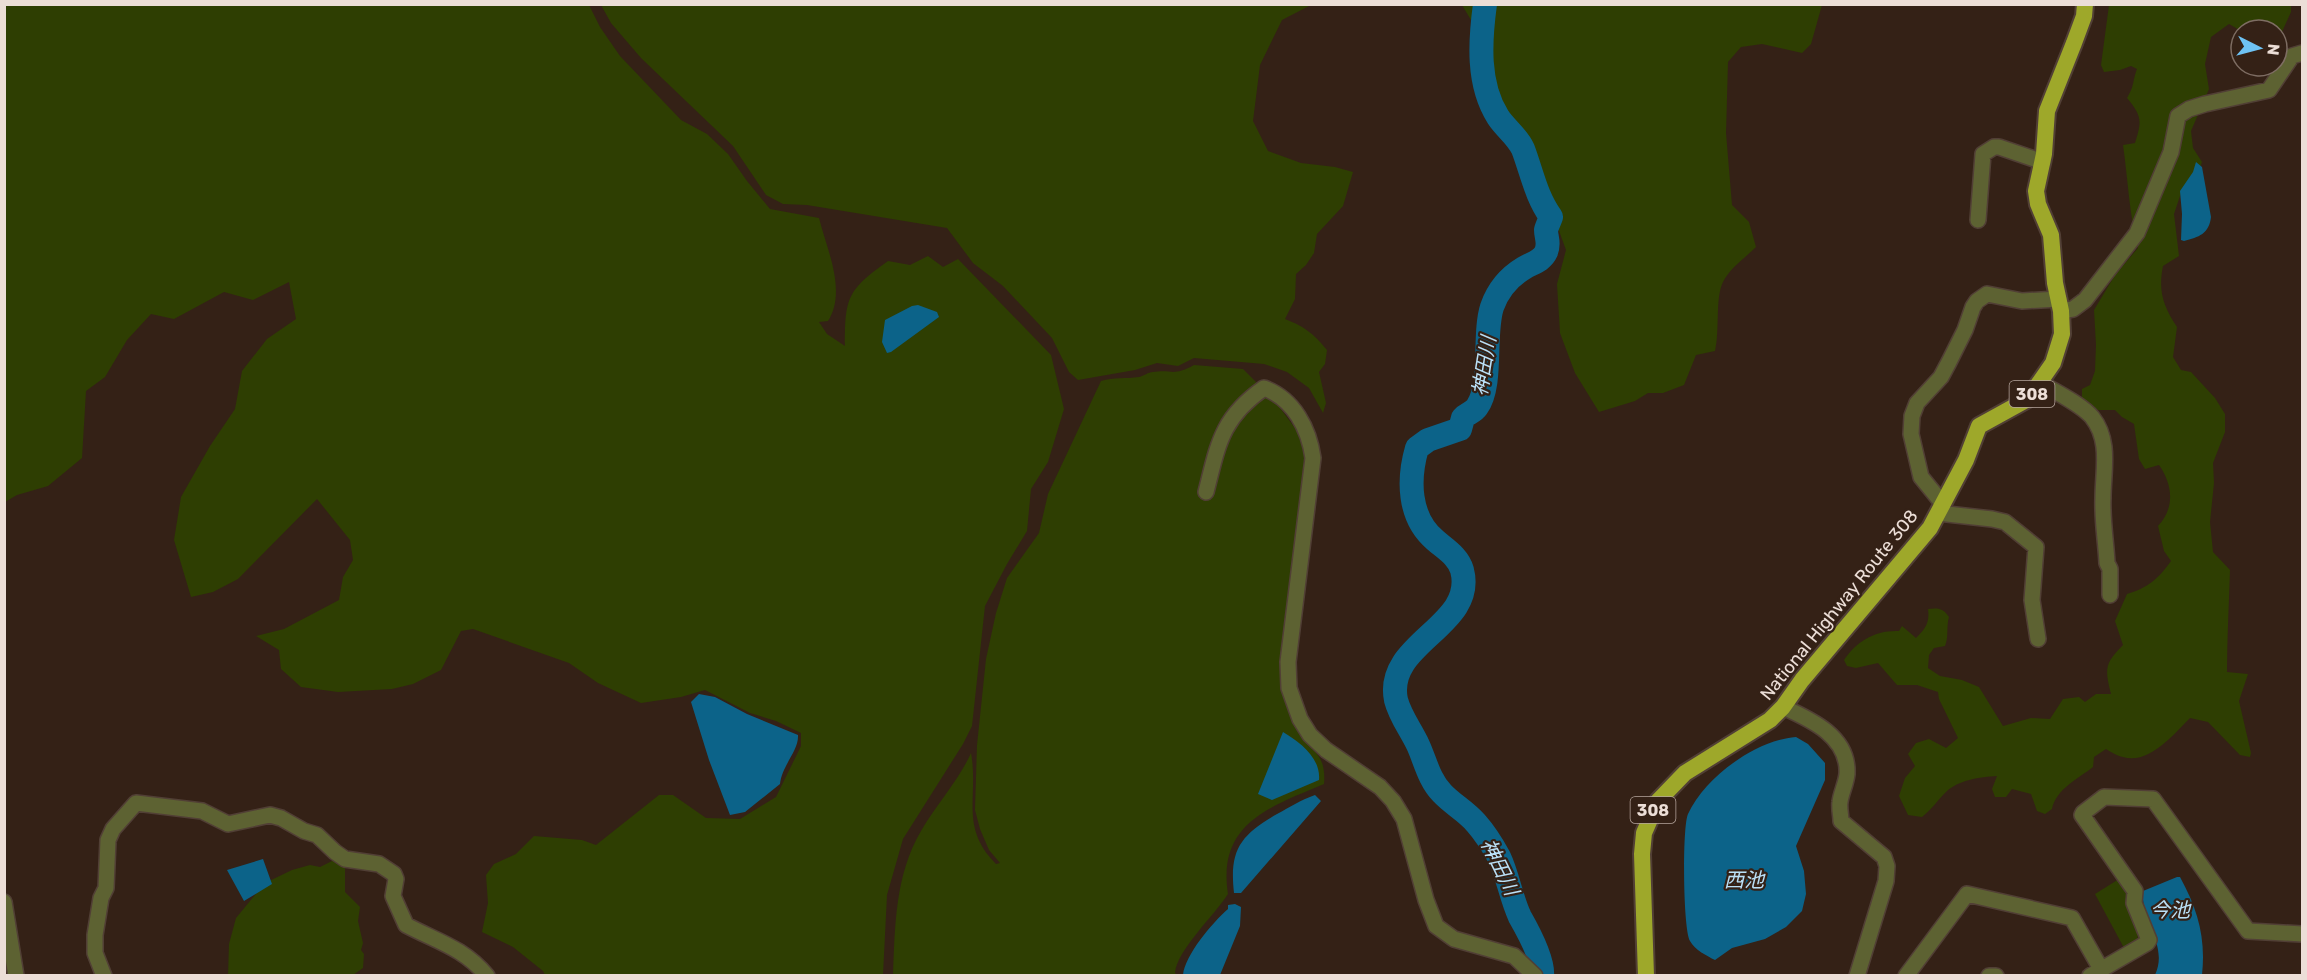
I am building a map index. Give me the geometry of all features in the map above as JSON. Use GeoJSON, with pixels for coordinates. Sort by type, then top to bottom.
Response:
{"type":"FeatureCollection","features":[{"type":"Feature","properties":{"kind":"highway","name":"National Highway Route 308"},"geometry":{"type":"LineString","coordinates":[[1646,975],[1642,854],[1644,833],[1658,801],[1685,773],[1770,720],[1784,707],[1802,680],[1930,528],[1974,443],[1979,426],[2028,399],[2053,363],[2062,334],[2060,305],[2055,283],[2050,235],[2038,204],[2036,191],[2043,162],[2047,111],[2084,16],[2085,4]]}},
{"type":"Feature","properties":{"kind":"street"},"geometry":{"type":"LineString","coordinates":[[2038,639],[2032,600],[2036,547],[2005,522],[1940,508],[1921,477],[1911,434],[1912,416],[1917,403],[1941,377],[1977,301],[1987,294],[2073,309],[2085,300],[2137,233],[2171,152],[2178,116],[2189,109],[2205,104],[2269,90],[2292,56],[2302,52]]}},
{"type":"Feature","properties":{"kind":"street"},"geometry":{"type":"LineString","coordinates":[[1978,220],[1983,154],[1994,147],[1999,147],[2043,162]]}},
{"type":"Feature","properties":{"kind":"street"},"geometry":{"type":"LineString","coordinates":[[2041,383],[2086,412],[2098,427],[2104,442],[2103,499],[2107,563],[2110,569],[2110,595]]}},
{"type":"Feature","properties":{"kind":"street"},"geometry":{"type":"LineString","coordinates":[[1206,492],[1218,444],[1224,429],[1232,418],[1264,388],[1282,398],[1297,414],[1305,427],[1313,458],[1288,662],[1289,687],[1300,719],[1310,735],[1326,750],[1380,787],[1393,801],[1404,819],[1426,900],[1436,926],[1454,939],[1514,956],[1534,974]]}},
{"type":"Feature","properties":{"kind":"street"},"geometry":{"type":"LineString","coordinates":[[1784,707],[1809,719],[1828,732],[1843,749],[1847,773],[1840,803],[1841,821],[1884,857],[1887,866],[1886,881],[1857,975]]}},
{"type":"Feature","properties":{"kind":"street"},"geometry":{"type":"LineString","coordinates":[[1906,975],[1967,894],[2072,918],[2095,972],[2147,943],[2149,940],[2134,903],[2134,891],[2082,815],[2104,797],[2153,798],[2248,931],[2302,934]]}},
{"type":"Feature","properties":{"kind":"street"},"geometry":{"type":"LineString","coordinates":[[104,975],[95,953],[95,935],[101,898],[106,888],[108,840],[113,829],[136,803],[202,811],[228,824],[270,815],[317,835],[334,852],[345,859],[379,864],[394,874],[396,879],[393,896],[406,925],[438,938],[468,957],[487,975]]}},
{"type":"Feature","properties":{"kind":"street"},"geometry":{"type":"LineString","coordinates":[[4,902],[16,975]]}},
{"type":"Feature","properties":{"kind":"street"},"geometry":{"type":"LineString","coordinates":[[1989,975],[1996,975]]}},
{"type":"Feature","properties":{"kind":"green space"},"geometry":{"type":"Polygon","coordinates":[[[5,5],[589,5],[600,27],[620,56],[681,120],[707,134],[728,154],[770,209],[819,218],[836,284],[836,297],[828,321],[819,322],[827,334],[845,346],[846,317],[851,296],[874,271],[888,261],[910,265],[928,256],[943,267],[958,259],[1051,355],[1064,409],[1048,462],[1031,489],[1027,531],[985,606],[972,726],[903,839],[887,895],[883,975],[545,975],[513,947],[482,932],[488,903],[486,875],[494,864],[516,854],[534,836],[582,840],[596,845],[659,795],[673,795],[706,818],[740,819],[776,797],[801,746],[801,733],[776,721],[750,713],[705,690],[681,697],[641,703],[598,683],[569,663],[473,629],[461,631],[441,670],[413,684],[392,689],[338,692],[301,687],[281,669],[279,650],[256,636],[284,629],[339,600],[343,577],[353,560],[350,540],[317,499],[238,579],[213,592],[191,597],[174,540],[181,497],[210,446],[235,409],[242,371],[267,339],[296,319],[289,282],[253,300],[224,292],[174,319],[151,314],[127,340],[105,377],[86,391],[82,458],[48,486],[17,495],[5,502],[5,5]]]}},
{"type":"Feature","properties":{"kind":"green space"},"geometry":{"type":"Polygon","coordinates":[[[601,5],[1311,5],[1282,20],[1260,65],[1253,121],[1268,151],[1301,163],[1335,167],[1353,172],[1343,206],[1317,234],[1314,253],[1296,274],[1295,299],[1285,319],[1308,331],[1327,350],[1325,364],[1319,372],[1326,403],[1323,413],[1309,388],[1287,372],[1264,364],[1194,358],[1178,366],[1157,363],[1135,370],[1078,380],[1069,372],[1052,338],[1003,286],[973,263],[947,228],[807,205],[783,204],[766,195],[733,146],[641,58],[611,23],[601,5]]]}},
{"type":"Feature","properties":{"kind":"green space"},"geometry":{"type":"Polygon","coordinates":[[[1462,5],[1822,5],[1811,44],[1802,53],[1762,44],[1741,47],[1728,62],[1726,133],[1732,205],[1749,222],[1756,247],[1723,282],[1719,297],[1715,351],[1696,355],[1684,385],[1663,393],[1648,393],[1635,401],[1599,412],[1575,373],[1560,333],[1557,284],[1566,250],[1525,138],[1504,112],[1487,80],[1487,47],[1462,5]]]}},
{"type":"Feature","properties":{"kind":"green space"},"geometry":{"type":"Polygon","coordinates":[[[2109,5],[2291,5],[2288,18],[2229,18],[2229,24],[2211,37],[2205,64],[2209,89],[2191,131],[2193,148],[2202,162],[2192,190],[2181,193],[2174,214],[2179,256],[2163,266],[2161,283],[2165,305],[2177,327],[2173,357],[2181,370],[2191,372],[2215,398],[2225,414],[2225,432],[2213,463],[2214,483],[2210,522],[2213,552],[2230,570],[2227,672],[2248,674],[2239,701],[2250,757],[2240,755],[2208,722],[2190,718],[2169,739],[2142,757],[2123,757],[2106,749],[2094,757],[2093,767],[2063,790],[2052,809],[2045,814],[2037,811],[2031,794],[2012,789],[2006,797],[1995,797],[1992,789],[1997,776],[1963,782],[1946,792],[1922,817],[1908,815],[1899,796],[1905,778],[1915,766],[1908,754],[1916,743],[1929,739],[1946,748],[1958,738],[1939,699],[1938,692],[1917,685],[1897,685],[1878,663],[1856,668],[1847,666],[1844,660],[1855,647],[1867,638],[1882,632],[1899,631],[1902,626],[1916,638],[1926,625],[1928,609],[1940,609],[1949,617],[1946,643],[1945,646],[1934,648],[1929,655],[1928,668],[1940,676],[1962,680],[1979,687],[2003,726],[2031,718],[2050,719],[2063,699],[2079,697],[2085,702],[2096,694],[2111,694],[2107,673],[2109,662],[2123,645],[2115,621],[2127,594],[2152,582],[2171,561],[2164,551],[2158,526],[2167,512],[2170,496],[2164,473],[2159,465],[2145,469],[2139,459],[2134,424],[2115,410],[2098,410],[2082,399],[2082,389],[2090,385],[2095,371],[2094,310],[2115,275],[2138,248],[2123,145],[2135,143],[2140,124],[2136,110],[2127,98],[2137,69],[2131,66],[2104,72],[2101,65],[2109,5]]]}},
{"type":"Feature","properties":{"kind":"green space"},"geometry":{"type":"Polygon","coordinates":[[[1194,365],[1243,369],[1274,400],[1298,432],[1305,453],[1281,663],[1289,710],[1300,735],[1319,757],[1324,773],[1324,784],[1267,810],[1239,834],[1231,850],[1227,870],[1228,894],[1182,954],[1177,964],[1175,973],[1177,975],[893,976],[898,901],[906,865],[921,831],[971,753],[974,824],[985,850],[996,864],[1000,863],[989,850],[975,810],[977,745],[986,659],[996,613],[1007,578],[1039,533],[1048,494],[1101,381],[1139,377],[1151,372],[1177,372],[1194,365]]]}},
{"type":"Feature","properties":{"kind":"green space"},"geometry":{"type":"Polygon","coordinates":[[[334,860],[345,867],[345,892],[360,907],[358,921],[363,943],[361,950],[364,954],[363,968],[353,975],[228,976],[229,944],[236,918],[265,883],[292,870],[310,865],[320,867],[334,860]]]}},
{"type":"Feature","properties":{"kind":"green space"},"geometry":{"type":"Polygon","coordinates":[[[2119,879],[2131,901],[2138,934],[2137,942],[2124,948],[2095,894],[2119,879]]]}},
{"type":"Feature","properties":{"kind":"water"},"geometry":{"type":"Polygon","coordinates":[[[2196,162],[2202,167],[2211,217],[2206,231],[2184,241],[2181,240],[2180,191],[2193,172],[2196,162]]]}},
{"type":"Feature","properties":{"kind":"water"},"geometry":{"type":"Polygon","coordinates":[[[918,305],[937,312],[939,317],[887,353],[882,342],[885,320],[918,305]]]}},
{"type":"Feature","properties":{"kind":"water"},"geometry":{"type":"Polygon","coordinates":[[[699,694],[715,697],[747,714],[798,735],[796,747],[781,777],[780,784],[745,812],[730,815],[709,760],[691,702],[699,694]]]}},
{"type":"Feature","properties":{"kind":"water"},"geometry":{"type":"Polygon","coordinates":[[[1283,732],[1302,746],[1313,758],[1319,772],[1319,780],[1272,800],[1258,794],[1283,732]]]}},
{"type":"Feature","properties":{"kind":"water","name":"西池"},"geometry":{"type":"Polygon","coordinates":[[[1796,737],[1808,744],[1825,763],[1825,780],[1796,846],[1804,871],[1806,894],[1802,911],[1786,927],[1765,939],[1732,948],[1715,960],[1695,947],[1688,933],[1684,857],[1688,814],[1706,787],[1733,763],[1765,745],[1796,737]]]}},
{"type":"Feature","properties":{"kind":"water"},"geometry":{"type":"Polygon","coordinates":[[[1315,795],[1321,801],[1241,893],[1234,893],[1236,854],[1246,837],[1277,814],[1315,795]]]}},
{"type":"Feature","properties":{"kind":"water"},"geometry":{"type":"Polygon","coordinates":[[[263,859],[272,884],[244,901],[227,870],[263,859]]]}},
{"type":"Feature","properties":{"kind":"water","name":"今池"},"geometry":{"type":"Polygon","coordinates":[[[2180,877],[2186,889],[2199,924],[2203,949],[2202,975],[2155,975],[2159,953],[2143,902],[2143,891],[2180,877]]]}},
{"type":"Feature","properties":{"kind":"water"},"geometry":{"type":"Polygon","coordinates":[[[1235,904],[1241,907],[1240,926],[1220,975],[1183,975],[1189,958],[1200,940],[1228,909],[1228,905],[1235,904]]]}},
{"type":"Feature","properties":{"kind":"waterway","name":"神田川"},"geometry":{"type":"LineString","coordinates":[[1485,4],[1481,47],[1486,91],[1498,117],[1523,149],[1538,193],[1551,217],[1546,230],[1548,246],[1542,258],[1509,280],[1494,301],[1489,318],[1485,386],[1477,407],[1463,418],[1460,429],[1428,440],[1417,448],[1412,472],[1412,497],[1415,509],[1426,531],[1458,561],[1462,570],[1463,590],[1456,606],[1445,621],[1403,663],[1396,680],[1396,700],[1434,782],[1446,797],[1476,823],[1499,857],[1517,910],[1541,962],[1542,976]]}}]}
